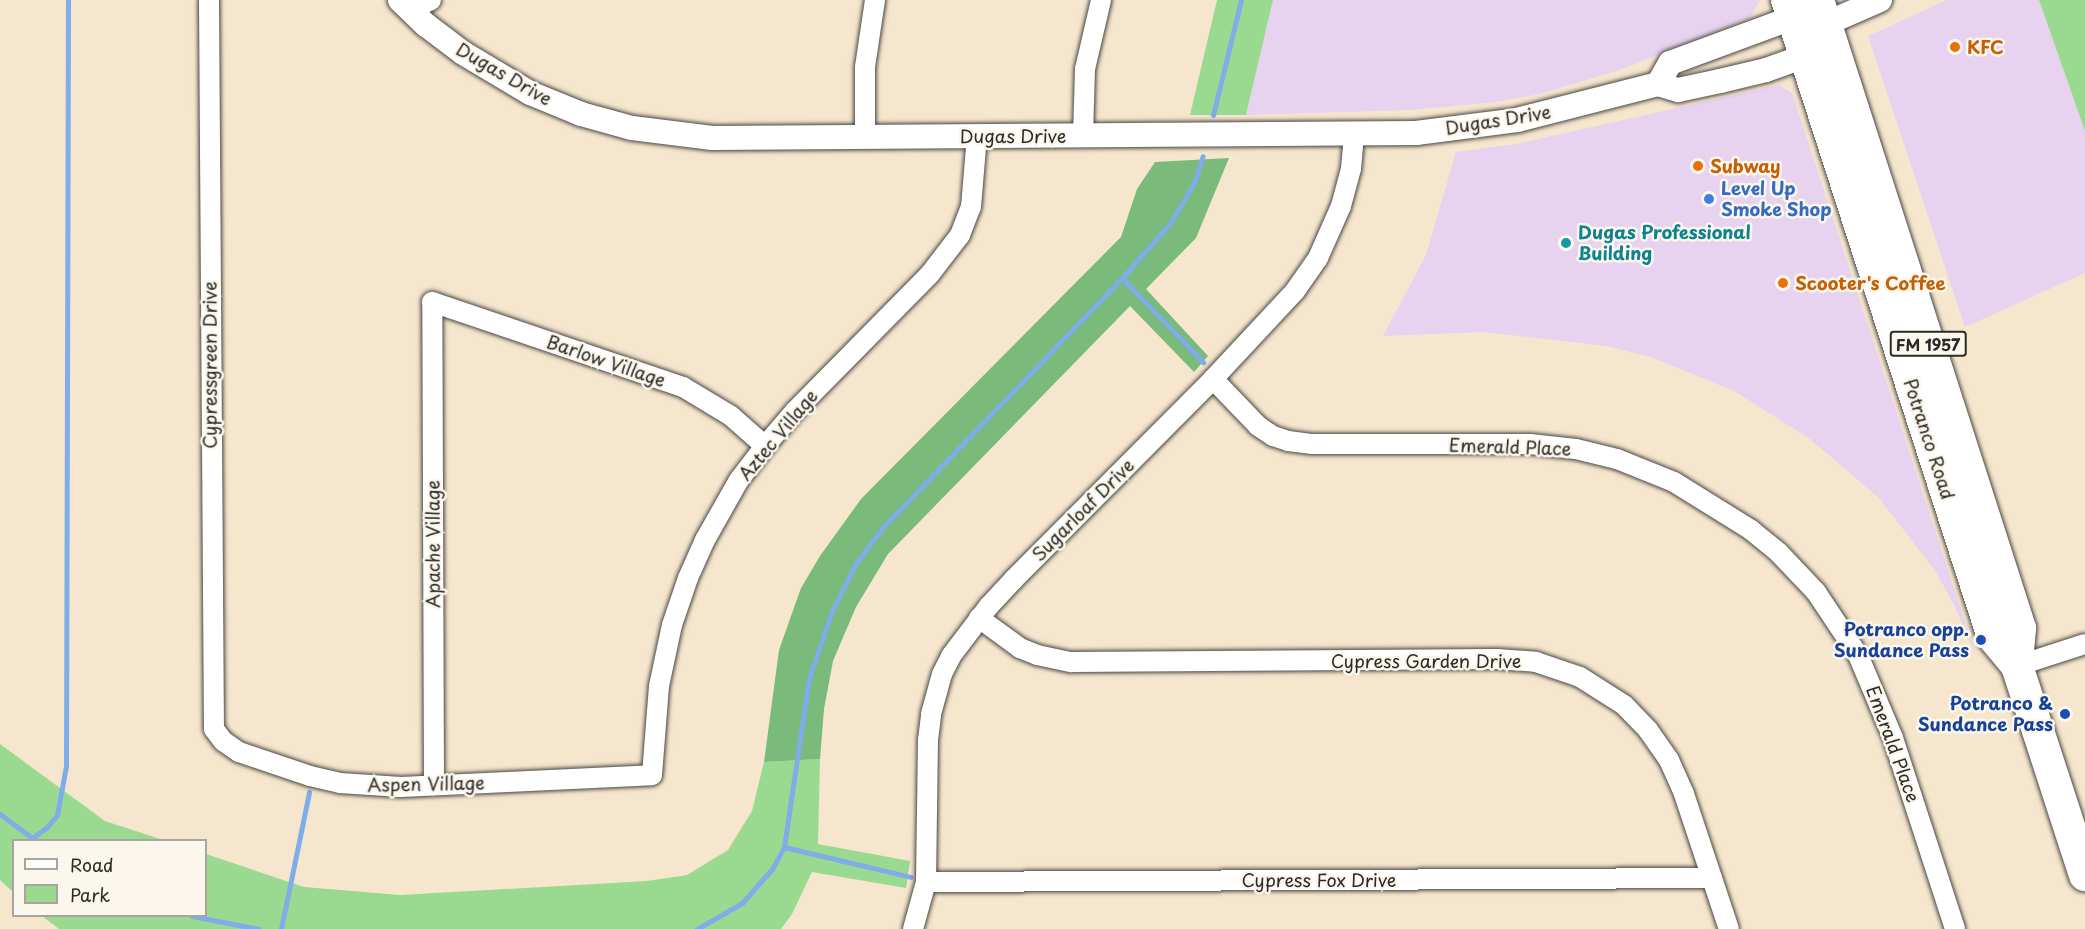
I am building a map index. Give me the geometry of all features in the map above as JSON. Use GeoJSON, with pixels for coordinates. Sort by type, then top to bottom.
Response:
{"type":"FeatureCollection","features":[{"type":"Feature","properties":{"kind":"main road","name":"Potranco Road"},"geometry":{"type":"LineString","coordinates":[[1789,9],[1993,637],[2017,666],[2085,875]]}},
{"type":"Feature","properties":{"kind":"main road","name":"Potranco Road"},"geometry":{"type":"LineString","coordinates":[[1821,12],[2020,628],[2017,666]]}},
{"type":"Feature","properties":{"kind":"street","name":"Cypressgreen Drive"},"geometry":{"type":"LineString","coordinates":[[209,0],[212,709],[214,729]]}},
{"type":"Feature","properties":{"kind":"street"},"geometry":{"type":"LineString","coordinates":[[865,138],[865,67],[875,0]]}},
{"type":"Feature","properties":{"kind":"street"},"geometry":{"type":"LineString","coordinates":[[1083,136],[1085,69],[1101,0]]}},
{"type":"Feature","properties":{"kind":"street"},"geometry":{"type":"LineString","coordinates":[[1658,84],[1670,63],[1789,9],[1821,12],[1880,0]]}},
{"type":"Feature","properties":{"kind":"street","name":"Dugas Drive"},"geometry":{"type":"LineString","coordinates":[[414,4],[463,53],[504,79],[556,104],[605,121],[654,132],[700,138],[1354,135],[1425,132],[1507,121],[1658,84],[1678,90],[1766,70],[1804,56]]}},
{"type":"Feature","properties":{"kind":"street"},"geometry":{"type":"LineString","coordinates":[[1804,56],[1821,12]]}},
{"type":"Feature","properties":{"kind":"street","name":"Sugarloaf Drive"},"geometry":{"type":"LineString","coordinates":[[913,929],[926,882],[928,740],[931,714],[942,674],[951,656],[979,618],[1014,579],[1213,379],[1289,298],[1318,258],[1345,194],[1351,169],[1354,135]]}},
{"type":"Feature","properties":{"kind":"street","name":"Aztec Village"},"geometry":{"type":"LineString","coordinates":[[651,775],[659,686],[672,625],[688,578],[705,540],[739,480],[765,446],[795,411],[941,263],[960,235],[971,207],[977,136]]}},
{"type":"Feature","properties":{"kind":"street","name":"Barlow Village"},"geometry":{"type":"LineString","coordinates":[[432,302],[683,387],[731,416],[765,446]]}},
{"type":"Feature","properties":{"kind":"street","name":"Apache Village"},"geometry":{"type":"LineString","coordinates":[[432,302],[434,785]]}},
{"type":"Feature","properties":{"kind":"street","name":"Emerald Place"},"geometry":{"type":"LineString","coordinates":[[1213,379],[1258,426],[1273,436],[1288,441],[1311,444],[1509,444],[1576,449],[1617,459],[1674,482],[1751,530],[1779,553],[1816,592],[1862,663],[1893,738],[1955,929]]}},
{"type":"Feature","properties":{"kind":"street","name":"Cypress Garden Drive"},"geometry":{"type":"LineString","coordinates":[[979,618],[1020,648],[1043,657],[1071,662],[1497,659],[1536,662],[1589,681],[1615,698],[1656,740],[1679,782],[1729,929]]}},
{"type":"Feature","properties":{"kind":"street"},"geometry":{"type":"LineString","coordinates":[[2017,666],[2085,644]]}},
{"type":"Feature","properties":{"kind":"street","name":"Aspen Village"},"geometry":{"type":"LineString","coordinates":[[214,729],[223,741],[239,752],[310,776],[370,786],[651,775]]}},
{"type":"Feature","properties":{"kind":"street","name":"Cypress Fox Drive"},"geometry":{"type":"LineString","coordinates":[[926,882],[1712,878]]}},
{"type":"Feature","properties":{"kind":"shaded area"},"geometry":{"type":"Polygon","coordinates":[[[1273,0],[1760,0],[1750,18],[1620,70],[1540,94],[1496,102],[1411,110],[1246,115],[1273,0]]]}},
{"type":"Feature","properties":{"kind":"shaded area"},"geometry":{"type":"Polygon","coordinates":[[[1947,0],[2039,0],[2085,131],[2085,273],[1965,327],[1868,36],[1947,0]]]}},
{"type":"Feature","properties":{"kind":"shaded area"},"geometry":{"type":"Polygon","coordinates":[[[1779,85],[1792,93],[1976,656],[1955,607],[1936,572],[1879,498],[1810,439],[1736,392],[1651,357],[1606,346],[1484,332],[1383,336],[1426,255],[1456,152],[1516,144],[1779,85]]]}},
{"type":"Feature","properties":{"kind":"green space"},"geometry":{"type":"Polygon","coordinates":[[[1217,0],[1273,0],[1246,115],[1190,115],[1217,0]]]}},
{"type":"Feature","properties":{"kind":"green space"},"geometry":{"type":"Polygon","coordinates":[[[2039,0],[2085,0],[2085,131],[2039,0]]]}},
{"type":"Feature","properties":{"kind":"green space"},"geometry":{"type":"Polygon","coordinates":[[[1229,158],[1196,238],[1146,289],[1208,356],[1194,372],[1130,306],[888,554],[856,607],[833,661],[824,709],[820,759],[764,762],[779,650],[801,588],[820,556],[861,499],[1121,237],[1137,189],[1155,162],[1229,158]]]}},
{"type":"Feature","properties":{"kind":"green space"},"geometry":{"type":"Polygon","coordinates":[[[0,744],[105,821],[160,839],[12,839],[12,891],[0,880],[0,744]]]}},
{"type":"Feature","properties":{"kind":"green space"},"geometry":{"type":"Polygon","coordinates":[[[820,759],[818,844],[910,861],[906,888],[812,872],[792,914],[781,929],[59,929],[43,917],[207,917],[207,854],[304,887],[400,895],[647,881],[687,875],[728,850],[752,811],[764,762],[820,759]]]}},
{"type":"Feature","properties":{"kind":"waterway"},"geometry":{"type":"LineString","coordinates":[[32,838],[47,827],[57,815],[66,766],[68,0]]}},
{"type":"Feature","properties":{"kind":"waterway"},"geometry":{"type":"LineString","coordinates":[[1213,115],[1241,0]]}},
{"type":"Feature","properties":{"kind":"waterway"},"geometry":{"type":"LineString","coordinates":[[697,929],[742,903],[772,869],[784,847],[809,678],[832,611],[856,563],[883,527],[1122,278],[1171,222],[1194,183],[1203,156]]}},
{"type":"Feature","properties":{"kind":"waterway"},"geometry":{"type":"LineString","coordinates":[[1122,278],[1203,362]]}},
{"type":"Feature","properties":{"kind":"waterway"},"geometry":{"type":"LineString","coordinates":[[281,929],[309,792]]}},
{"type":"Feature","properties":{"kind":"waterway"},"geometry":{"type":"LineString","coordinates":[[0,814],[34,839]]}},
{"type":"Feature","properties":{"kind":"waterway"},"geometry":{"type":"LineString","coordinates":[[784,847],[911,877]]}},
{"type":"Feature","properties":{"kind":"waterway"},"geometry":{"type":"LineString","coordinates":[[197,917],[259,929]]}},
{"type":"Feature","properties":{"kind":"place","name":"KFC"},"geometry":{"type":"Point","coordinates":[1955,47]}},
{"type":"Feature","properties":{"kind":"place","name":"Subway"},"geometry":{"type":"Point","coordinates":[1698,166]}},
{"type":"Feature","properties":{"kind":"place","name":"Level Up Smoke Shop"},"geometry":{"type":"Point","coordinates":[1709,199]}},
{"type":"Feature","properties":{"kind":"place","name":"Dugas Professional Building"},"geometry":{"type":"Point","coordinates":[1566,243]}},
{"type":"Feature","properties":{"kind":"place","name":"Scooter's Coffee"},"geometry":{"type":"Point","coordinates":[1783,283]}},
{"type":"Feature","properties":{"kind":"place","name":"Potranco opp. Sundance Pass"},"geometry":{"type":"Point","coordinates":[1981,640]}},
{"type":"Feature","properties":{"kind":"place","name":"Potranco & Sundance Pass"},"geometry":{"type":"Point","coordinates":[2065,714]}}]}
